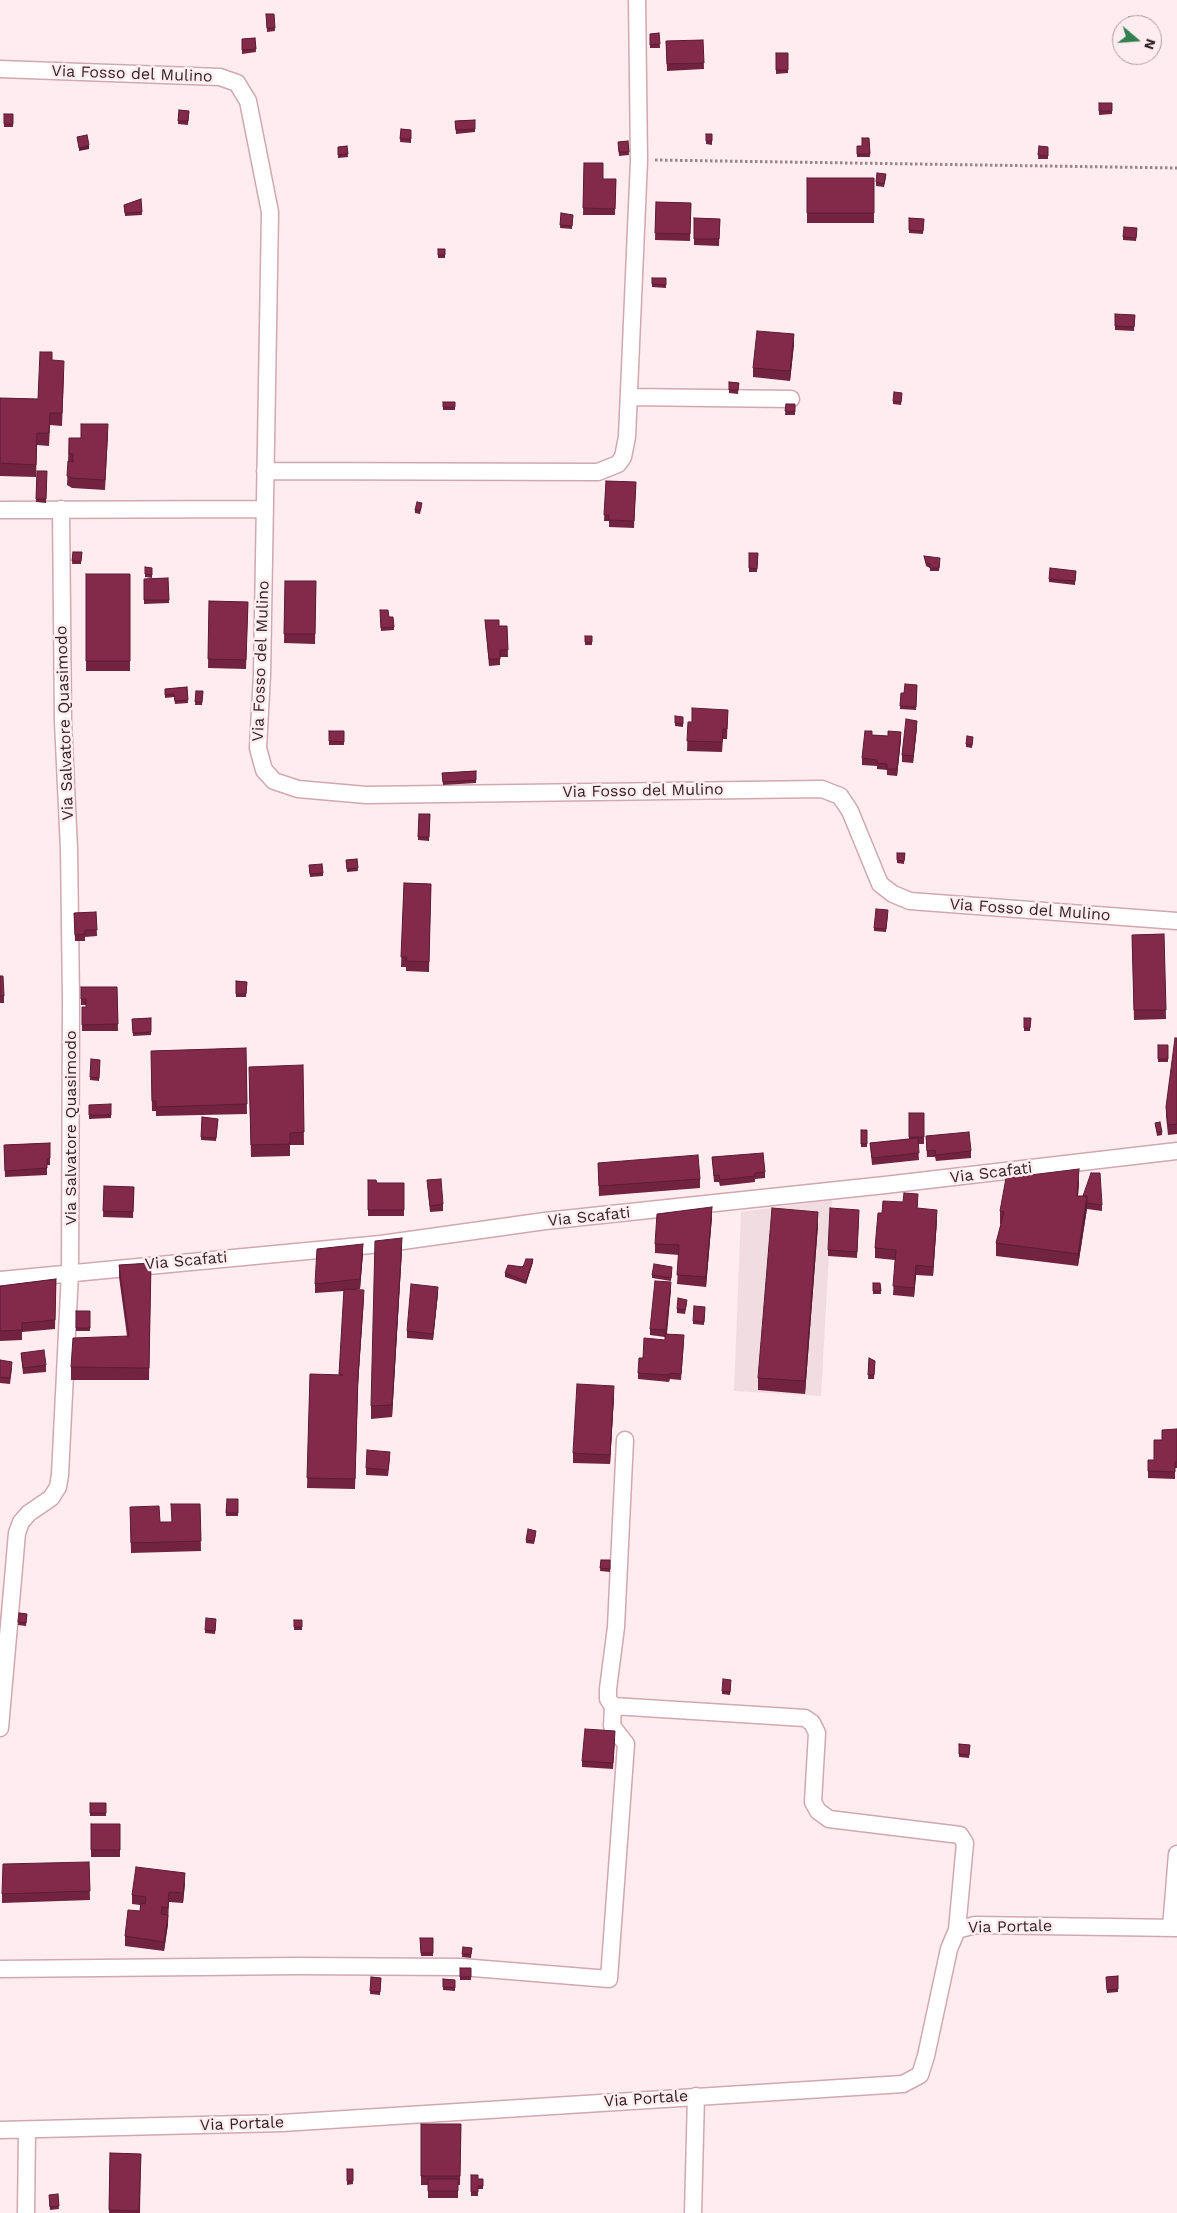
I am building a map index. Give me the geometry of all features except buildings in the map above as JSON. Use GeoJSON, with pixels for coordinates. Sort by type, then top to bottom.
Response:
{"type":"FeatureCollection","features":[{"type":"Feature","properties":{"kind":"street"},"geometry":{"type":"LineString","coordinates":[[265,471],[598,472],[613,466],[623,457],[626,446],[629,397],[639,160],[637,0]]}},
{"type":"Feature","properties":{"kind":"street","name":"Via Fosso del Mulino"},"geometry":{"type":"LineString","coordinates":[[0,69],[220,77],[237,83],[248,100],[270,212],[258,748],[264,770],[274,781],[298,789],[366,795],[822,789],[840,796],[850,810],[880,884],[893,894],[910,901],[1177,921]]}},
{"type":"Feature","properties":{"kind":"street"},"geometry":{"type":"LineString","coordinates":[[629,397],[791,399]]}},
{"type":"Feature","properties":{"kind":"street"},"geometry":{"type":"LineString","coordinates":[[0,510],[264,508]]}},
{"type":"Feature","properties":{"kind":"street","name":"Via Salvatore Quasimodo"},"geometry":{"type":"LineString","coordinates":[[0,1728],[17,1534],[21,1522],[52,1498],[58,1487],[60,1475],[70,1272],[71,1001],[69,849],[63,722],[61,509]]}},
{"type":"Feature","properties":{"kind":"street","name":"Via Scafati"},"geometry":{"type":"LineString","coordinates":[[0,1280],[381,1244],[545,1221],[885,1186],[1177,1151]]}},
{"type":"Feature","properties":{"kind":"street"},"geometry":{"type":"LineString","coordinates":[[0,1969],[417,1966],[461,1967],[609,1979],[626,1744],[612,1726],[613,1706],[608,1699],[616,1627],[625,1440]]}},
{"type":"Feature","properties":{"kind":"street"},"geometry":{"type":"LineString","coordinates":[[613,1706],[805,1718],[812,1723],[817,1733],[814,1802],[818,1811],[828,1819],[960,1835],[965,1843],[957,1930]]}},
{"type":"Feature","properties":{"kind":"street"},"geometry":{"type":"LineString","coordinates":[[1174,1928],[1177,1854]]}},
{"type":"Feature","properties":{"kind":"street","name":"Via Portale"},"geometry":{"type":"LineString","coordinates":[[0,2130],[282,2123],[903,2084],[920,2075],[926,2056],[948,1950],[957,1930],[975,1925],[1174,1928]]}},
{"type":"Feature","properties":{"kind":"street"},"geometry":{"type":"LineString","coordinates":[[693,2213],[696,2096]]}},
{"type":"Feature","properties":{"kind":"street"},"geometry":{"type":"LineString","coordinates":[[26,2130],[26,2213]]}},
{"type":"Feature","properties":{"kind":"path"},"geometry":{"type":"LineString","coordinates":[[639,160],[1177,168]]}},
{"type":"Feature","properties":{"kind":"shaded area"},"geometry":{"type":"Polygon","coordinates":[[[832,1200],[821,1396],[734,1391],[741,1212],[832,1200]]]}}]}
